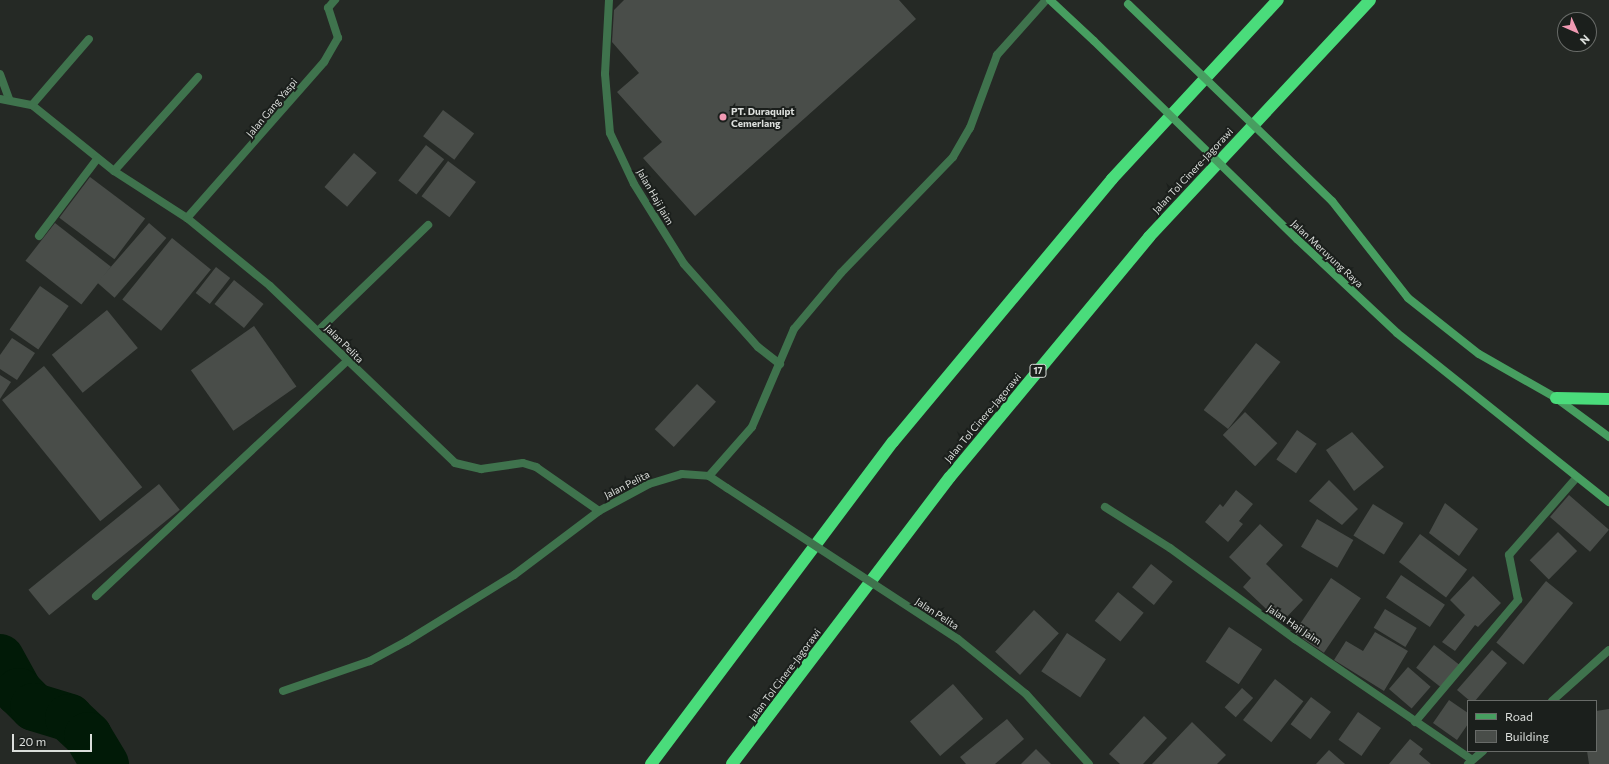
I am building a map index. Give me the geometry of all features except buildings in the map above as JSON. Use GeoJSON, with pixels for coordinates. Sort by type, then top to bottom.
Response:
{"type":"FeatureCollection","features":[{"type":"Feature","properties":{"kind":"highway"},"geometry":{"type":"LineString","coordinates":[[651,764],[893,442],[1112,179],[1278,0]]}},
{"type":"Feature","properties":{"kind":"highway","name":"Jalan Tol Cinere-Jagorawi"},"geometry":{"type":"LineString","coordinates":[[732,764],[950,476],[1144,243],[1322,48],[1370,0]]}},
{"type":"Feature","properties":{"kind":"highway"},"geometry":{"type":"LineString","coordinates":[[1556,398],[1609,399]]}},
{"type":"Feature","properties":{"kind":"main road","name":"Jalan Meruyung Raya"},"geometry":{"type":"LineString","coordinates":[[1050,0],[1297,239],[1397,333],[1609,502]]}},
{"type":"Feature","properties":{"kind":"main road"},"geometry":{"type":"LineString","coordinates":[[1126,2],[1332,201],[1408,298],[1479,354],[1556,398],[1609,437]]}},
{"type":"Feature","properties":{"kind":"street","name":"Jalan Gang Yaspi"},"geometry":{"type":"LineString","coordinates":[[187,218],[324,62],[338,38],[328,8],[335,0]]}},
{"type":"Feature","properties":{"kind":"street","name":"Jalan Haji Jaim"},"geometry":{"type":"LineString","coordinates":[[609,0],[605,74],[610,133],[634,184],[684,264],[758,347],[780,364]]}},
{"type":"Feature","properties":{"kind":"street"},"geometry":{"type":"LineString","coordinates":[[709,476],[752,427],[794,329],[841,273],[953,157],[970,128],[997,55],[1046,0]]}},
{"type":"Feature","properties":{"kind":"street"},"geometry":{"type":"LineString","coordinates":[[0,99],[9,99],[32,105],[89,40]]}},
{"type":"Feature","properties":{"kind":"street"},"geometry":{"type":"LineString","coordinates":[[0,74],[9,99]]}},
{"type":"Feature","properties":{"kind":"street"},"geometry":{"type":"LineString","coordinates":[[114,172],[198,77]]}},
{"type":"Feature","properties":{"kind":"street","name":"Jalan Pelita"},"geometry":{"type":"LineString","coordinates":[[32,105],[114,172],[187,218],[270,286],[455,463],[482,468],[523,463],[536,467],[599,512],[649,484],[682,474],[709,476],[958,639],[1026,694],[1088,764]]}},
{"type":"Feature","properties":{"kind":"street"},"geometry":{"type":"LineString","coordinates":[[39,236],[97,159]]}},
{"type":"Feature","properties":{"kind":"street"},"geometry":{"type":"LineString","coordinates":[[318,331],[428,225]]}},
{"type":"Feature","properties":{"kind":"street"},"geometry":{"type":"LineString","coordinates":[[96,596],[347,361]]}},
{"type":"Feature","properties":{"kind":"street"},"geometry":{"type":"LineString","coordinates":[[1415,722],[1518,600],[1509,555],[1577,477]]}},
{"type":"Feature","properties":{"kind":"street","name":"Jalan Haji Jaim"},"geometry":{"type":"LineString","coordinates":[[1105,507],[1170,548],[1295,639],[1470,761]]}},
{"type":"Feature","properties":{"kind":"street"},"geometry":{"type":"LineString","coordinates":[[283,691],[370,661],[407,641],[514,575],[599,512]]}},
{"type":"Feature","properties":{"kind":"street"},"geometry":{"type":"LineString","coordinates":[[1553,700],[1609,650]]}},
{"type":"Feature","properties":{"kind":"street"},"geometry":{"type":"LineString","coordinates":[[1470,761],[1482,752]]}},
{"type":"Feature","properties":{"kind":"waterway"},"geometry":{"type":"LineString","coordinates":[[0,658],[19,692],[34,707],[69,718],[88,736],[105,764]]}},
{"type":"Feature","properties":{"kind":"place","name":"PT. Duraquipt Cemerlang"},"geometry":{"type":"Point","coordinates":[723,117]}}]}
